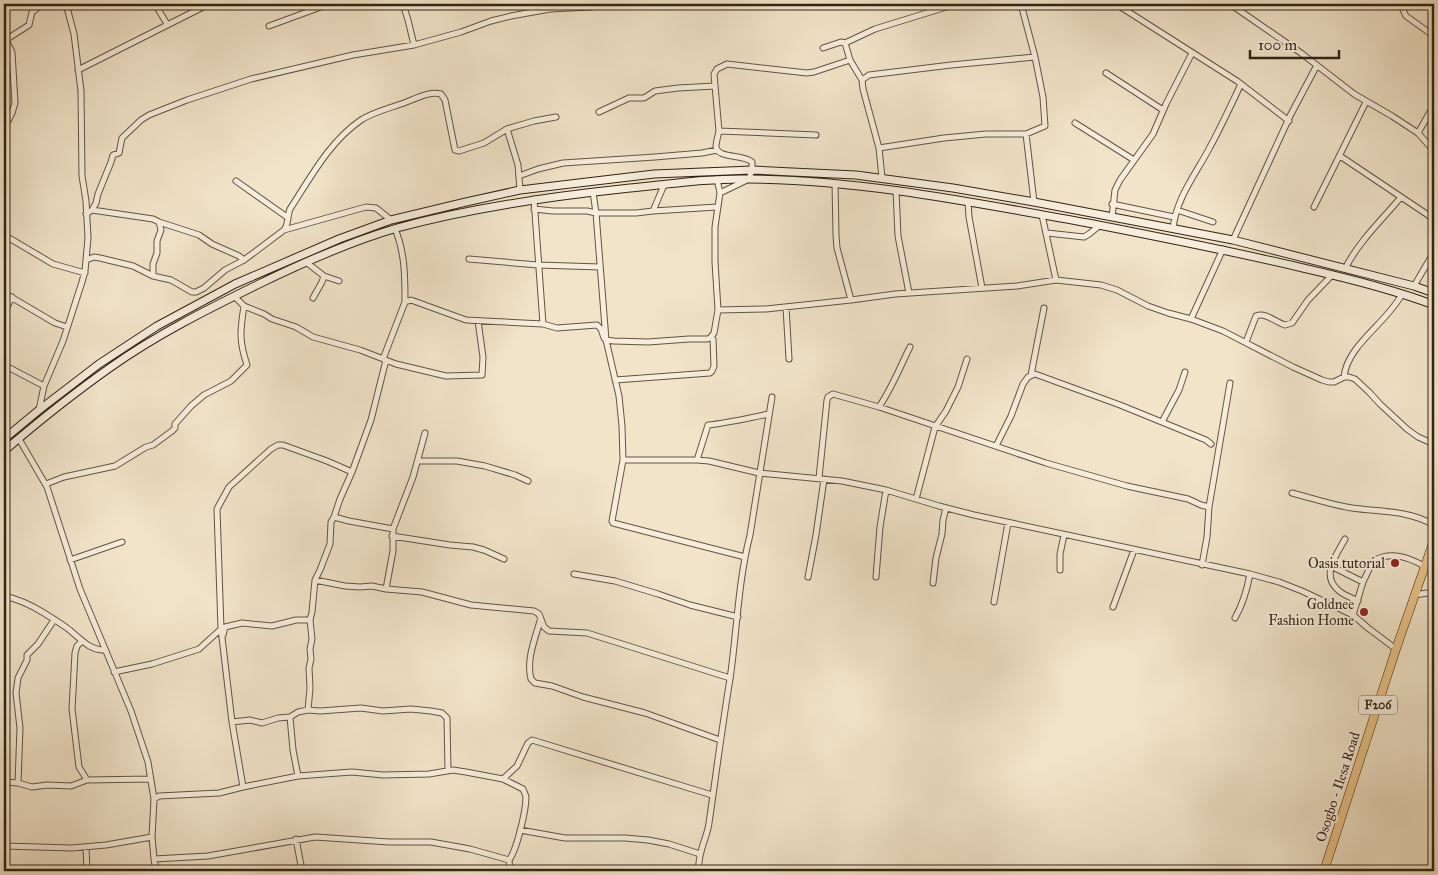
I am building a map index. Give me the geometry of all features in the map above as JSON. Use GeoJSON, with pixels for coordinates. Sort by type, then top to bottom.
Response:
{"type":"FeatureCollection","features":[{"type":"Feature","properties":{"kind":"main road"},"geometry":{"type":"LineString","coordinates":[[6,434],[99,364],[157,326],[234,284],[339,239],[391,220],[520,190],[654,174],[752,170],[856,175],[954,188],[1233,240],[1414,286],[1434,293]]}},
{"type":"Feature","properties":{"kind":"main road"},"geometry":{"type":"LineString","coordinates":[[4,451],[51,410],[115,364],[177,326],[234,296],[306,262],[395,229],[534,199],[593,192],[717,180],[749,179],[835,183],[896,190],[1223,249],[1332,275],[1402,294],[1434,305]]}},
{"type":"Feature","properties":{"kind":"main road","name":"Osogbo - Ilesa Road"},"geometry":{"type":"LineString","coordinates":[[1324,871],[1396,649],[1434,540]]}},
{"type":"Feature","properties":{"kind":"street"},"geometry":{"type":"LineString","coordinates":[[4,123],[8,121],[15,103],[12,52],[5,40],[29,25],[32,12],[42,4]]}},
{"type":"Feature","properties":{"kind":"street"},"geometry":{"type":"LineString","coordinates":[[39,410],[44,386],[55,363],[85,273],[88,238],[82,176],[81,91],[74,34],[66,4]]}},
{"type":"Feature","properties":{"kind":"street"},"geometry":{"type":"LineString","coordinates":[[155,4],[167,24]]}},
{"type":"Feature","properties":{"kind":"street"},"geometry":{"type":"LineString","coordinates":[[78,70],[209,4]]}},
{"type":"Feature","properties":{"kind":"street"},"geometry":{"type":"LineString","coordinates":[[269,26],[329,4]]}},
{"type":"Feature","properties":{"kind":"street"},"geometry":{"type":"LineString","coordinates":[[403,4],[414,45]]}},
{"type":"Feature","properties":{"kind":"street"},"geometry":{"type":"LineString","coordinates":[[86,214],[92,210],[96,203],[112,155],[119,153],[122,138],[149,115],[251,79],[354,55],[414,45],[510,16],[608,4]]}},
{"type":"Feature","properties":{"kind":"street"},"geometry":{"type":"LineString","coordinates":[[823,48],[841,42],[845,43],[875,29],[956,4]]}},
{"type":"Feature","properties":{"kind":"street"},"geometry":{"type":"LineString","coordinates":[[879,148],[986,134],[1026,134],[1045,126],[1043,97],[1021,4]]}},
{"type":"Feature","properties":{"kind":"street"},"geometry":{"type":"LineString","coordinates":[[1116,4],[1242,84],[1289,120]]}},
{"type":"Feature","properties":{"kind":"street"},"geometry":{"type":"LineString","coordinates":[[1230,4],[1366,102],[1418,133],[1434,151]]}},
{"type":"Feature","properties":{"kind":"street"},"geometry":{"type":"LineString","coordinates":[[1400,4],[1406,16],[1434,36]]}},
{"type":"Feature","properties":{"kind":"street"},"geometry":{"type":"LineString","coordinates":[[845,43],[850,60],[862,80],[879,148],[882,178]]}},
{"type":"Feature","properties":{"kind":"street"},"geometry":{"type":"LineString","coordinates":[[1112,217],[1115,190],[1153,134],[1192,53]]}},
{"type":"Feature","properties":{"kind":"street"},"geometry":{"type":"LineString","coordinates":[[862,80],[872,75],[1035,57]]}},
{"type":"Feature","properties":{"kind":"street"},"geometry":{"type":"LineString","coordinates":[[717,150],[719,131],[714,74],[717,69],[727,64],[814,72],[850,60]]}},
{"type":"Feature","properties":{"kind":"street"},"geometry":{"type":"LineString","coordinates":[[1233,240],[1317,65]]}},
{"type":"Feature","properties":{"kind":"street"},"geometry":{"type":"LineString","coordinates":[[1106,72],[1163,110]]}},
{"type":"Feature","properties":{"kind":"street"},"geometry":{"type":"LineString","coordinates":[[1173,228],[1174,217],[1182,195],[1210,147],[1242,84]]}},
{"type":"Feature","properties":{"kind":"street"},"geometry":{"type":"LineString","coordinates":[[599,112],[629,98],[644,98],[655,91],[715,86]]}},
{"type":"Feature","properties":{"kind":"street"},"geometry":{"type":"LineString","coordinates":[[284,230],[287,225],[290,209],[323,157],[360,121],[370,116],[429,94],[441,94],[455,150],[459,151],[484,143],[507,129],[556,117]]}},
{"type":"Feature","properties":{"kind":"street"},"geometry":{"type":"LineString","coordinates":[[1314,207],[1366,102]]}},
{"type":"Feature","properties":{"kind":"street"},"geometry":{"type":"LineString","coordinates":[[1418,133],[1434,105]]}},
{"type":"Feature","properties":{"kind":"street"},"geometry":{"type":"LineString","coordinates":[[1075,123],[1134,160]]}},
{"type":"Feature","properties":{"kind":"street"},"geometry":{"type":"LineString","coordinates":[[507,129],[518,165],[520,190]]}},
{"type":"Feature","properties":{"kind":"street"},"geometry":{"type":"LineString","coordinates":[[719,131],[816,135]]}},
{"type":"Feature","properties":{"kind":"street"},"geometry":{"type":"LineString","coordinates":[[1026,134],[1034,202]]}},
{"type":"Feature","properties":{"kind":"street"},"geometry":{"type":"LineString","coordinates":[[519,176],[563,163],[655,157],[717,150],[723,154],[748,158],[752,162],[749,179],[720,193]]}},
{"type":"Feature","properties":{"kind":"street"},"geometry":{"type":"LineString","coordinates":[[1340,156],[1434,220]]}},
{"type":"Feature","properties":{"kind":"street"},"geometry":{"type":"LineString","coordinates":[[710,338],[715,329],[718,310],[715,227],[720,193],[717,180]]}},
{"type":"Feature","properties":{"kind":"street"},"geometry":{"type":"LineString","coordinates":[[236,181],[287,217]]}},
{"type":"Feature","properties":{"kind":"street"},"geometry":{"type":"LineString","coordinates":[[835,183],[837,248],[851,300]]}},
{"type":"Feature","properties":{"kind":"street"},"geometry":{"type":"LineString","coordinates":[[653,211],[664,185]]}},
{"type":"Feature","properties":{"kind":"street"},"geometry":{"type":"LineString","coordinates":[[896,190],[898,236],[909,293]]}},
{"type":"Feature","properties":{"kind":"street"},"geometry":{"type":"LineString","coordinates":[[593,192],[606,340],[619,396],[622,426],[623,460],[612,521],[613,523],[745,557]]}},
{"type":"Feature","properties":{"kind":"street"},"geometry":{"type":"LineString","coordinates":[[1345,269],[1363,241],[1401,197]]}},
{"type":"Feature","properties":{"kind":"street"},"geometry":{"type":"LineString","coordinates":[[534,199],[543,324]]}},
{"type":"Feature","properties":{"kind":"street"},"geometry":{"type":"LineString","coordinates":[[968,202],[982,288]]}},
{"type":"Feature","properties":{"kind":"street"},"geometry":{"type":"LineString","coordinates":[[1112,204],[1174,217]]}},
{"type":"Feature","properties":{"kind":"street"},"geometry":{"type":"LineString","coordinates":[[86,260],[94,257],[133,266],[153,276],[171,280],[192,292],[196,292],[284,230],[366,207],[376,208],[391,220]]}},
{"type":"Feature","properties":{"kind":"street"},"geometry":{"type":"LineString","coordinates":[[534,209],[588,210],[596,214],[717,207]]}},
{"type":"Feature","properties":{"kind":"street"},"geometry":{"type":"LineString","coordinates":[[92,210],[153,219],[199,235],[212,244],[244,260]]}},
{"type":"Feature","properties":{"kind":"street"},"geometry":{"type":"LineString","coordinates":[[1177,210],[1213,222]]}},
{"type":"Feature","properties":{"kind":"street"},"geometry":{"type":"LineString","coordinates":[[1042,215],[1056,280]]}},
{"type":"Feature","properties":{"kind":"street"},"geometry":{"type":"LineString","coordinates":[[153,276],[157,241],[161,230],[159,222]]}},
{"type":"Feature","properties":{"kind":"street"},"geometry":{"type":"LineString","coordinates":[[1047,233],[1084,236],[1099,226]]}},
{"type":"Feature","properties":{"kind":"street"},"geometry":{"type":"LineString","coordinates":[[382,359],[405,302],[403,258],[400,241],[395,229]]}},
{"type":"Feature","properties":{"kind":"street"},"geometry":{"type":"LineString","coordinates":[[4,235],[53,264],[85,273]]}},
{"type":"Feature","properties":{"kind":"street"},"geometry":{"type":"LineString","coordinates":[[1191,319],[1223,249]]}},
{"type":"Feature","properties":{"kind":"street"},"geometry":{"type":"LineString","coordinates":[[1414,286],[1434,252]]}},
{"type":"Feature","properties":{"kind":"street"},"geometry":{"type":"LineString","coordinates":[[469,259],[538,265],[600,266]]}},
{"type":"Feature","properties":{"kind":"street"},"geometry":{"type":"LineString","coordinates":[[306,262],[324,276],[339,281]]}},
{"type":"Feature","properties":{"kind":"street"},"geometry":{"type":"LineString","coordinates":[[1246,342],[1256,316],[1259,314],[1285,324],[1292,323],[1308,300],[1332,275]]}},
{"type":"Feature","properties":{"kind":"street"},"geometry":{"type":"LineString","coordinates":[[313,298],[324,276]]}},
{"type":"Feature","properties":{"kind":"street"},"geometry":{"type":"LineString","coordinates":[[718,310],[786,307],[909,293],[1017,286],[1056,280],[1101,285],[1117,290],[1148,306],[1223,331],[1322,380],[1334,382],[1344,377],[1355,379],[1407,429],[1434,444]]}},
{"type":"Feature","properties":{"kind":"street"},"geometry":{"type":"LineString","coordinates":[[4,293],[55,323],[67,327]]}},
{"type":"Feature","properties":{"kind":"street"},"geometry":{"type":"LineString","coordinates":[[1344,377],[1346,366],[1351,356],[1396,306],[1402,294]]}},
{"type":"Feature","properties":{"kind":"street"},"geometry":{"type":"LineString","coordinates":[[234,296],[244,306],[272,319],[296,327],[313,337],[360,350],[396,364],[446,376],[482,375],[478,321]]}},
{"type":"Feature","properties":{"kind":"street"},"geometry":{"type":"LineString","coordinates":[[4,313],[12,297]]}},
{"type":"Feature","properties":{"kind":"street"},"geometry":{"type":"LineString","coordinates":[[405,302],[411,300],[466,320],[543,324],[557,328],[597,325],[606,340]]}},
{"type":"Feature","properties":{"kind":"street"},"geometry":{"type":"LineString","coordinates":[[46,484],[64,477],[121,463],[172,432],[175,424],[197,400],[231,381],[246,365],[241,347],[240,328],[244,306]]}},
{"type":"Feature","properties":{"kind":"street"},"geometry":{"type":"LineString","coordinates":[[786,307],[789,359]]}},
{"type":"Feature","properties":{"kind":"street"},"geometry":{"type":"LineString","coordinates":[[996,446],[1011,416],[1023,384],[1031,375],[1044,308]]}},
{"type":"Feature","properties":{"kind":"street"},"geometry":{"type":"LineString","coordinates":[[606,340],[648,342],[710,338]]}},
{"type":"Feature","properties":{"kind":"street"},"geometry":{"type":"LineString","coordinates":[[615,380],[710,373],[714,366],[713,339],[710,338]]}},
{"type":"Feature","properties":{"kind":"street"},"geometry":{"type":"LineString","coordinates":[[880,407],[890,391],[910,347]]}},
{"type":"Feature","properties":{"kind":"street"},"geometry":{"type":"LineString","coordinates":[[308,710],[312,639],[310,620],[315,580],[330,544],[331,522],[352,472],[370,420],[386,360],[382,359]]}},
{"type":"Feature","properties":{"kind":"street"},"geometry":{"type":"LineString","coordinates":[[916,499],[935,427],[946,411],[958,387],[967,359]]}},
{"type":"Feature","properties":{"kind":"street"},"geometry":{"type":"LineString","coordinates":[[4,365],[44,386]]}},
{"type":"Feature","properties":{"kind":"street"},"geometry":{"type":"LineString","coordinates":[[1162,422],[1179,390],[1185,372]]}},
{"type":"Feature","properties":{"kind":"street"},"geometry":{"type":"LineString","coordinates":[[1031,375],[1034,374],[1120,405],[1206,440],[1211,444]]}},
{"type":"Feature","properties":{"kind":"street"},"geometry":{"type":"LineString","coordinates":[[1202,565],[1230,383]]}},
{"type":"Feature","properties":{"kind":"street"},"geometry":{"type":"LineString","coordinates":[[808,578],[816,535],[827,400],[832,394],[880,407],[1022,456],[1110,482],[1188,499],[1210,507]]}},
{"type":"Feature","properties":{"kind":"street"},"geometry":{"type":"LineString","coordinates":[[698,871],[700,854],[709,826],[745,557],[772,397]]}},
{"type":"Feature","properties":{"kind":"street"},"geometry":{"type":"LineString","coordinates":[[697,460],[708,425],[769,414]]}},
{"type":"Feature","properties":{"kind":"street"},"geometry":{"type":"LineString","coordinates":[[386,589],[392,558],[393,529],[418,461],[426,433]]}},
{"type":"Feature","properties":{"kind":"street"},"geometry":{"type":"LineString","coordinates":[[18,439],[46,484],[90,617],[101,637],[104,650],[131,711],[148,762],[154,799],[152,837],[156,871]]}},
{"type":"Feature","properties":{"kind":"street"},"geometry":{"type":"LineString","coordinates":[[243,787],[232,722],[221,629],[217,510],[229,487],[271,449],[278,445],[283,445],[327,461],[352,472]]}},
{"type":"Feature","properties":{"kind":"street"},"geometry":{"type":"LineString","coordinates":[[623,460],[697,460],[759,473],[821,478],[886,490],[946,508],[1008,523],[1250,574],[1294,588],[1353,614],[1396,649]]}},
{"type":"Feature","properties":{"kind":"street"},"geometry":{"type":"LineString","coordinates":[[418,461],[457,461],[485,466],[528,481]]}},
{"type":"Feature","properties":{"kind":"street"},"geometry":{"type":"LineString","coordinates":[[876,577],[880,527],[886,490]]}},
{"type":"Feature","properties":{"kind":"street"},"geometry":{"type":"LineString","coordinates":[[1292,493],[1331,504],[1410,515],[1434,524]]}},
{"type":"Feature","properties":{"kind":"street"},"geometry":{"type":"LineString","coordinates":[[933,583],[946,508]]}},
{"type":"Feature","properties":{"kind":"street"},"geometry":{"type":"LineString","coordinates":[[334,517],[393,529]]}},
{"type":"Feature","properties":{"kind":"street"},"geometry":{"type":"LineString","coordinates":[[994,602],[1008,523]]}},
{"type":"Feature","properties":{"kind":"street"},"geometry":{"type":"LineString","coordinates":[[1060,570],[1060,554],[1064,535]]}},
{"type":"Feature","properties":{"kind":"street"},"geometry":{"type":"LineString","coordinates":[[392,536],[473,547],[504,559]]}},
{"type":"Feature","properties":{"kind":"street"},"geometry":{"type":"LineString","coordinates":[[1345,539],[1331,566],[1330,574],[1337,589],[1358,601]]}},
{"type":"Feature","properties":{"kind":"street"},"geometry":{"type":"LineString","coordinates":[[70,560],[122,542]]}},
{"type":"Feature","properties":{"kind":"street"},"geometry":{"type":"LineString","coordinates":[[1113,606],[1134,550]]}},
{"type":"Feature","properties":{"kind":"street"},"geometry":{"type":"LineString","coordinates":[[1353,614],[1363,582],[1374,561],[1390,555],[1407,557],[1424,566]]}},
{"type":"Feature","properties":{"kind":"street"},"geometry":{"type":"LineString","coordinates":[[1331,566],[1363,582]]}},
{"type":"Feature","properties":{"kind":"street"},"geometry":{"type":"LineString","coordinates":[[574,574],[616,581],[690,605],[738,617]]}},
{"type":"Feature","properties":{"kind":"street"},"geometry":{"type":"LineString","coordinates":[[1235,618],[1241,608],[1250,574]]}},
{"type":"Feature","properties":{"kind":"street"},"geometry":{"type":"LineString","coordinates":[[315,580],[345,586],[372,586],[422,592],[471,605],[534,611],[539,614],[544,627],[549,631],[587,633],[730,678]]}},
{"type":"Feature","properties":{"kind":"street"},"geometry":{"type":"LineString","coordinates":[[1414,595],[1434,592]]}},
{"type":"Feature","properties":{"kind":"street"},"geometry":{"type":"LineString","coordinates":[[4,596],[26,603],[68,629],[95,649],[104,650]]}},
{"type":"Feature","properties":{"kind":"street"},"geometry":{"type":"LineString","coordinates":[[18,783],[20,728],[16,693],[18,678],[28,660],[27,654],[38,644],[54,620]]}},
{"type":"Feature","properties":{"kind":"street"},"geometry":{"type":"LineString","coordinates":[[223,638],[225,627],[242,623],[272,626],[296,620],[310,620]]}},
{"type":"Feature","properties":{"kind":"street"},"geometry":{"type":"LineString","coordinates":[[541,620],[531,655],[530,674],[531,679],[535,682],[645,713],[720,740]]}},
{"type":"Feature","properties":{"kind":"street"},"geometry":{"type":"LineString","coordinates":[[114,672],[152,664],[199,649],[221,629]]}},
{"type":"Feature","properties":{"kind":"street"},"geometry":{"type":"LineString","coordinates":[[82,641],[75,653],[72,709],[80,767],[87,780]]}},
{"type":"Feature","properties":{"kind":"street"},"geometry":{"type":"LineString","coordinates":[[232,722],[250,720],[262,723],[278,718],[290,717],[298,712],[308,710],[320,712],[361,708],[432,711],[442,714],[447,718],[448,771]]}},
{"type":"Feature","properties":{"kind":"street"},"geometry":{"type":"LineString","coordinates":[[290,717],[298,776]]}},
{"type":"Feature","properties":{"kind":"street"},"geometry":{"type":"LineString","coordinates":[[503,779],[517,766],[528,743],[532,740],[712,795]]}},
{"type":"Feature","properties":{"kind":"street"},"geometry":{"type":"LineString","coordinates":[[154,799],[160,796],[219,793],[298,776],[352,772],[383,775],[429,774],[448,771],[466,772],[503,779],[518,786],[525,792],[525,804],[520,830],[513,855],[509,860],[510,871]]}},
{"type":"Feature","properties":{"kind":"street"},"geometry":{"type":"LineString","coordinates":[[4,782],[32,787],[48,785],[71,786],[87,780],[151,780]]}},
{"type":"Feature","properties":{"kind":"street"},"geometry":{"type":"LineString","coordinates":[[153,791],[160,796]]}},
{"type":"Feature","properties":{"kind":"street"},"geometry":{"type":"LineString","coordinates":[[520,830],[565,838],[648,840],[669,844],[700,854]]}},
{"type":"Feature","properties":{"kind":"street"},"geometry":{"type":"LineString","coordinates":[[4,846],[59,849],[152,837]]}},
{"type":"Feature","properties":{"kind":"street"},"geometry":{"type":"LineString","coordinates":[[154,859],[208,856],[315,837],[388,842],[432,842],[470,849],[509,860]]}},
{"type":"Feature","properties":{"kind":"street"},"geometry":{"type":"LineString","coordinates":[[296,839],[302,871]]}},
{"type":"Feature","properties":{"kind":"street"},"geometry":{"type":"LineString","coordinates":[[86,847],[87,871]]}},
{"type":"Feature","properties":{"kind":"place","name":"Oasis tutorial"},"geometry":{"type":"Point","coordinates":[1395,563]}},
{"type":"Feature","properties":{"kind":"place","name":"Goldnee Fashion Home"},"geometry":{"type":"Point","coordinates":[1364,612]}}]}
